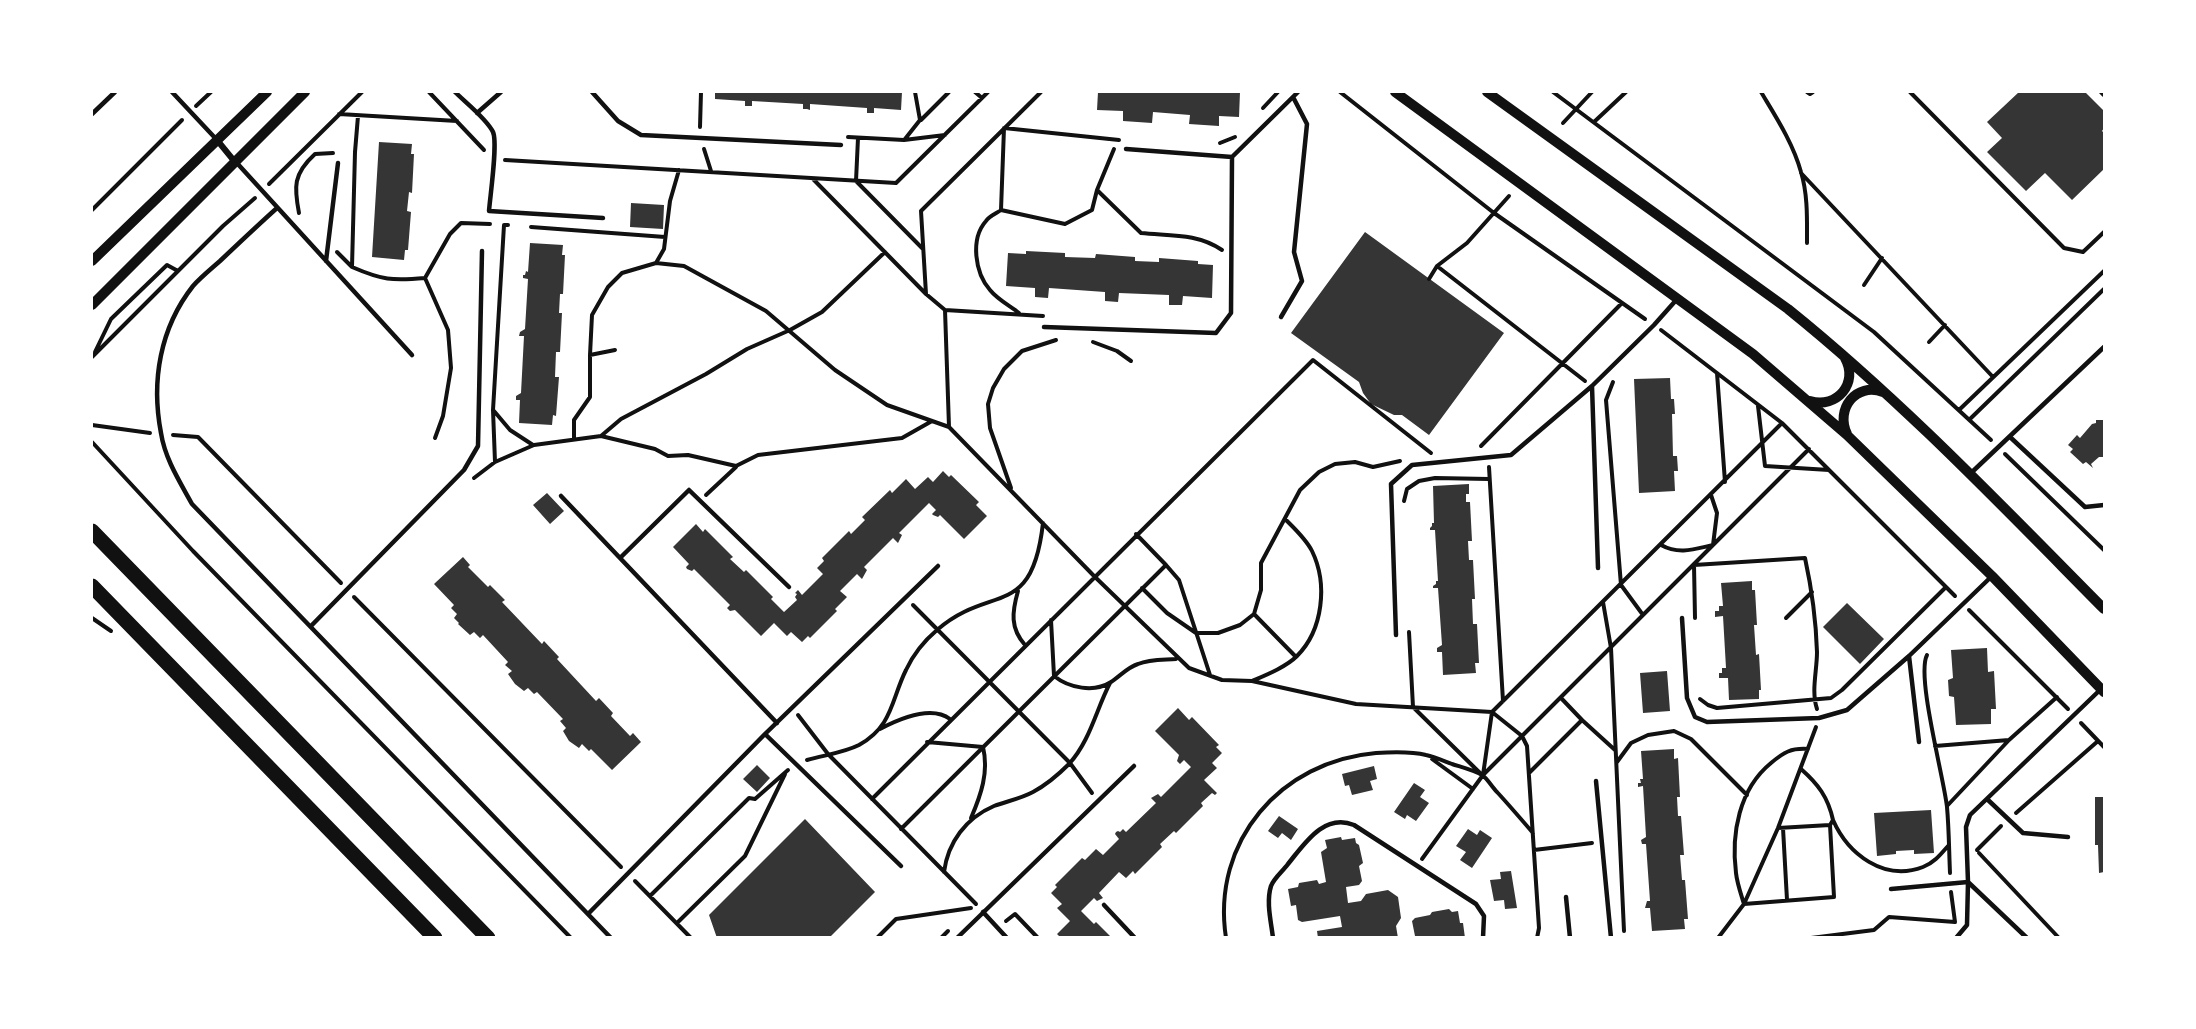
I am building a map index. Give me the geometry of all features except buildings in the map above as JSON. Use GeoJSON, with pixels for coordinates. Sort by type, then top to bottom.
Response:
{"type":"FeatureCollection","features":[{"type":"Feature","properties":{"kind":"main road"},"geometry":{"type":"LineString","coordinates":[[92,531],[488,938]]}},
{"type":"Feature","properties":{"kind":"main road"},"geometry":{"type":"LineString","coordinates":[[92,586],[435,938]]}},
{"type":"Feature","properties":{"kind":"street"},"geometry":{"type":"LineString","coordinates":[[92,261],[267,92]]}},
{"type":"Feature","properties":{"kind":"street"},"geometry":{"type":"LineString","coordinates":[[92,305],[305,92]]}},
{"type":"Feature","properties":{"kind":"street"},"geometry":{"type":"LineString","coordinates":[[1395,92],[1753,354],[1847,435],[1992,576],[2103,690]]}},
{"type":"Feature","properties":{"kind":"street"},"geometry":{"type":"LineString","coordinates":[[1487,92],[1788,309],[1842,354],[1970,474],[2104,609]]}},
{"type":"Feature","properties":{"kind":"street"},"geometry":{"type":"LineString","coordinates":[[217,140],[235,162]]}},
{"type":"Feature","properties":{"kind":"street"},"geometry":{"type":"LineString","coordinates":[[1804,398],[1821,403],[1830,402],[1844,392],[1850,376],[1842,354]]}},
{"type":"Feature","properties":{"kind":"street"},"geometry":{"type":"LineString","coordinates":[[1847,435],[1842,420],[1846,405],[1851,398],[1871,390],[1885,393]]}},
{"type":"Feature","properties":{"kind":"lane"},"geometry":{"type":"LineString","coordinates":[[92,114],[115,92]]}},
{"type":"Feature","properties":{"kind":"lane"},"geometry":{"type":"LineString","coordinates":[[172,92],[217,140]]}},
{"type":"Feature","properties":{"kind":"lane"},"geometry":{"type":"LineString","coordinates":[[455,92],[494,133],[489,212],[603,218]]}},
{"type":"Feature","properties":{"kind":"lane"},"geometry":{"type":"LineString","coordinates":[[477,113],[501,92]]}},
{"type":"Feature","properties":{"kind":"lane"},"geometry":{"type":"LineString","coordinates":[[592,92],[618,121],[641,135],[841,145]]}},
{"type":"Feature","properties":{"kind":"lane"},"geometry":{"type":"LineString","coordinates":[[1044,327],[1216,333],[1231,313],[1233,157],[1298,92]]}},
{"type":"Feature","properties":{"kind":"lane"},"geometry":{"type":"LineString","coordinates":[[2101,92],[2104,95]]}},
{"type":"Feature","properties":{"kind":"lane"},"geometry":{"type":"LineString","coordinates":[[1281,317],[1302,281],[1294,252],[1307,124],[1293,97]]}},
{"type":"Feature","properties":{"kind":"lane"},"geometry":{"type":"LineString","coordinates":[[1126,149],[1233,157]]}},
{"type":"Feature","properties":{"kind":"lane"},"geometry":{"type":"LineString","coordinates":[[235,162],[412,355]]}},
{"type":"Feature","properties":{"kind":"lane"},"geometry":{"type":"LineString","coordinates":[[327,261],[338,163]]}},
{"type":"Feature","properties":{"kind":"lane"},"geometry":{"type":"LineString","coordinates":[[277,208],[194,284],[177,310],[165,336],[157,385],[161,435],[173,470],[192,504],[611,938]]}},
{"type":"Feature","properties":{"kind":"lane"},"geometry":{"type":"LineString","coordinates":[[311,626],[464,470],[478,446],[482,251]]}},
{"type":"Feature","properties":{"kind":"lane"},"geometry":{"type":"LineString","coordinates":[[1396,635],[1391,484],[1412,465],[1511,455],[1592,386],[1678,298]]}},
{"type":"Feature","properties":{"kind":"lane"},"geometry":{"type":"LineString","coordinates":[[1970,474],[2104,347]]}},
{"type":"Feature","properties":{"kind":"lane"},"geometry":{"type":"LineString","coordinates":[[1592,386],[1598,568]]}},
{"type":"Feature","properties":{"kind":"lane"},"geometry":{"type":"LineString","coordinates":[[2010,437],[2085,507],[2104,505]]}},
{"type":"Feature","properties":{"kind":"lane"},"geometry":{"type":"LineString","coordinates":[[620,558],[689,490],[789,587]]}},
{"type":"Feature","properties":{"kind":"lane"},"geometry":{"type":"LineString","coordinates":[[561,496],[777,723]]}},
{"type":"Feature","properties":{"kind":"lane"},"geometry":{"type":"LineString","coordinates":[[588,914],[765,734],[938,566]]}},
{"type":"Feature","properties":{"kind":"lane"},"geometry":{"type":"LineString","coordinates":[[1682,618],[1687,698],[1695,717],[1707,722],[1819,718],[1847,710],[1909,656],[1992,576]]}},
{"type":"Feature","properties":{"kind":"lane"},"geometry":{"type":"LineString","coordinates":[[1909,656],[1919,742]]}},
{"type":"Feature","properties":{"kind":"lane"},"geometry":{"type":"LineString","coordinates":[[1956,938],[1967,925],[1966,827],[1970,815],[2103,690]]}},
{"type":"Feature","properties":{"kind":"lane"},"geometry":{"type":"LineString","coordinates":[[765,734],[901,866]]}},
{"type":"Feature","properties":{"kind":"lane"},"geometry":{"type":"LineString","coordinates":[[957,938],[1134,766]]}},
{"type":"Feature","properties":{"kind":"lane"},"geometry":{"type":"LineString","coordinates":[[1596,781],[1611,938]]}},
{"type":"Feature","properties":{"kind":"lane"},"geometry":{"type":"LineString","coordinates":[[1987,799],[2023,833],[2068,837]]}},
{"type":"Feature","properties":{"kind":"lane"},"geometry":{"type":"LineString","coordinates":[[1273,938],[1269,897],[1272,884],[1314,832],[1325,825],[1345,821],[1476,904],[1484,916],[1483,938]]}},
{"type":"Feature","properties":{"kind":"lane"},"geometry":{"type":"LineString","coordinates":[[1891,889],[1968,882]]}},
{"type":"Feature","properties":{"kind":"lane"},"geometry":{"type":"LineString","coordinates":[[1968,882],[2027,938]]}},
{"type":"Feature","properties":{"kind":"lane"},"geometry":{"type":"LineString","coordinates":[[1566,897],[1570,938]]}},
{"type":"Feature","properties":{"kind":"lane"},"geometry":{"type":"LineString","coordinates":[[1104,905],[1135,938]]}},
{"type":"Feature","properties":{"kind":"lane"},"geometry":{"type":"LineString","coordinates":[[983,912],[1007,938]]}},
{"type":"Feature","properties":{"kind":"path"},"geometry":{"type":"LineString","coordinates":[[92,210],[211,92]]}},
{"type":"Feature","properties":{"kind":"path"},"geometry":{"type":"LineString","coordinates":[[93,356],[362,92]]}},
{"type":"Feature","properties":{"kind":"path"},"geometry":{"type":"LineString","coordinates":[[429,92],[494,160],[896,183],[988,92]]}},
{"type":"Feature","properties":{"kind":"path"},"geometry":{"type":"LineString","coordinates":[[915,92],[920,120]]}},
{"type":"Feature","properties":{"kind":"path"},"geometry":{"type":"LineString","coordinates":[[904,140],[920,120],[950,92]]}},
{"type":"Feature","properties":{"kind":"path"},"geometry":{"type":"LineString","coordinates":[[975,92],[982,98]]}},
{"type":"Feature","properties":{"kind":"path"},"geometry":{"type":"LineString","coordinates":[[926,294],[921,211],[1041,92]]}},
{"type":"Feature","properties":{"kind":"path"},"geometry":{"type":"LineString","coordinates":[[1258,112],[1278,92]]}},
{"type":"Feature","properties":{"kind":"path"},"geometry":{"type":"LineString","coordinates":[[1340,92],[1494,213],[1665,333],[1782,423],[2104,747]]}},
{"type":"Feature","properties":{"kind":"path"},"geometry":{"type":"LineString","coordinates":[[1553,92],[1874,332],[1970,419],[2104,550]]}},
{"type":"Feature","properties":{"kind":"path"},"geometry":{"type":"LineString","coordinates":[[1563,123],[1592,92]]}},
{"type":"Feature","properties":{"kind":"path"},"geometry":{"type":"LineString","coordinates":[[1594,122],[1626,92]]}},
{"type":"Feature","properties":{"kind":"path"},"geometry":{"type":"LineString","coordinates":[[1761,92],[1784,131],[1801,173],[1807,210],[1807,243]]}},
{"type":"Feature","properties":{"kind":"path"},"geometry":{"type":"LineString","coordinates":[[1807,92],[1810,94],[1813,92]]}},
{"type":"Feature","properties":{"kind":"path"},"geometry":{"type":"LineString","coordinates":[[1910,92],[2064,248],[2083,252],[2104,232]]}},
{"type":"Feature","properties":{"kind":"path"},"geometry":{"type":"LineString","coordinates":[[339,114],[457,121]]}},
{"type":"Feature","properties":{"kind":"path"},"geometry":{"type":"LineString","coordinates":[[358,116],[352,267],[377,278],[398,281],[425,278]]}},
{"type":"Feature","properties":{"kind":"path"},"geometry":{"type":"LineString","coordinates":[[1004,128],[1130,140]]}},
{"type":"Feature","properties":{"kind":"path"},"geometry":{"type":"LineString","coordinates":[[1001,210],[1004,128]]}},
{"type":"Feature","properties":{"kind":"path"},"geometry":{"type":"LineString","coordinates":[[1215,143],[1222,143],[1237,136],[1241,131]]}},
{"type":"Feature","properties":{"kind":"path"},"geometry":{"type":"LineString","coordinates":[[858,138],[856,181],[924,249]]}},
{"type":"Feature","properties":{"kind":"path"},"geometry":{"type":"LineString","coordinates":[[1021,314],[990,291],[980,275],[976,255],[978,235],[986,220],[1001,210],[1065,224],[1092,210],[1097,190],[1118,140]]}},
{"type":"Feature","properties":{"kind":"path"},"geometry":{"type":"LineString","coordinates":[[345,153],[355,152]]}},
{"type":"Feature","properties":{"kind":"path"},"geometry":{"type":"LineString","coordinates":[[299,213],[295,192],[298,174],[315,154],[335,153]]}},
{"type":"Feature","properties":{"kind":"path"},"geometry":{"type":"LineString","coordinates":[[656,263],[664,249],[670,201],[679,170]]}},
{"type":"Feature","properties":{"kind":"path"},"geometry":{"type":"LineString","coordinates":[[1801,173],[1994,377]]}},
{"type":"Feature","properties":{"kind":"path"},"geometry":{"type":"LineString","coordinates":[[812,178],[926,294],[945,310],[1044,316]]}},
{"type":"Feature","properties":{"kind":"path"},"geometry":{"type":"LineString","coordinates":[[1097,190],[1141,233],[1198,238],[1208,241],[1223,251]]}},
{"type":"Feature","properties":{"kind":"path"},"geometry":{"type":"LineString","coordinates":[[1430,279],[1437,266],[1467,243],[1509,196]]}},
{"type":"Feature","properties":{"kind":"path"},"geometry":{"type":"LineString","coordinates":[[425,278],[450,234],[461,222],[515,226]]}},
{"type":"Feature","properties":{"kind":"path"},"geometry":{"type":"LineString","coordinates":[[495,462],[493,410],[504,225]]}},
{"type":"Feature","properties":{"kind":"path"},"geometry":{"type":"LineString","coordinates":[[527,227],[665,237]]}},
{"type":"Feature","properties":{"kind":"path"},"geometry":{"type":"LineString","coordinates":[[601,436],[621,419],[706,374],[747,349],[790,330],[822,312],[885,252]]}},
{"type":"Feature","properties":{"kind":"path"},"geometry":{"type":"LineString","coordinates":[[1864,285],[1882,258]]}},
{"type":"Feature","properties":{"kind":"path"},"geometry":{"type":"LineString","coordinates":[[574,438],[574,420],[590,398],[592,315],[608,286],[621,273],[656,263],[684,266],[766,311],[835,370],[887,405],[949,427],[1094,576],[1176,658],[1189,668],[1222,680],[1252,681],[1356,704],[1492,712],[1522,736],[1527,746],[1539,927],[1537,938]]}},
{"type":"Feature","properties":{"kind":"path"},"geometry":{"type":"LineString","coordinates":[[93,356],[111,319],[167,265],[178,271]]}},
{"type":"Feature","properties":{"kind":"path"},"geometry":{"type":"LineString","coordinates":[[1437,266],[1564,363],[1606,399]]}},
{"type":"Feature","properties":{"kind":"path"},"geometry":{"type":"LineString","coordinates":[[1959,410],[2104,271]]}},
{"type":"Feature","properties":{"kind":"path"},"geometry":{"type":"LineString","coordinates":[[425,278],[448,330],[451,368],[442,416],[435,438]]}},
{"type":"Feature","properties":{"kind":"path"},"geometry":{"type":"LineString","coordinates":[[1970,419],[2104,290]]}},
{"type":"Feature","properties":{"kind":"path"},"geometry":{"type":"LineString","coordinates":[[1473,447],[1483,446],[1622,304]]}},
{"type":"Feature","properties":{"kind":"path"},"geometry":{"type":"LineString","coordinates":[[945,310],[949,427]]}},
{"type":"Feature","properties":{"kind":"path"},"geometry":{"type":"LineString","coordinates":[[1929,342],[1945,325]]}},
{"type":"Feature","properties":{"kind":"path"},"geometry":{"type":"LineString","coordinates":[[1657,339],[1665,333]]}},
{"type":"Feature","properties":{"kind":"path"},"geometry":{"type":"LineString","coordinates":[[1012,492],[990,428],[988,404],[993,388],[1004,369],[1022,351],[1055,340],[1066,339]]}},
{"type":"Feature","properties":{"kind":"path"},"geometry":{"type":"LineString","coordinates":[[1086,340],[1117,351],[1131,361]]}},
{"type":"Feature","properties":{"kind":"path"},"geometry":{"type":"LineString","coordinates":[[590,354],[615,350]]}},
{"type":"Feature","properties":{"kind":"path"},"geometry":{"type":"LineString","coordinates":[[872,799],[1313,360],[1431,453]]}},
{"type":"Feature","properties":{"kind":"path"},"geometry":{"type":"LineString","coordinates":[[1717,372],[1725,482]]}},
{"type":"Feature","properties":{"kind":"path"},"geometry":{"type":"LineString","coordinates":[[1616,374],[1606,399],[1621,585],[1643,615]]}},
{"type":"Feature","properties":{"kind":"path"},"geometry":{"type":"LineString","coordinates":[[1758,404],[1765,466],[1830,470]]}},
{"type":"Feature","properties":{"kind":"path"},"geometry":{"type":"LineString","coordinates":[[493,410],[510,430],[534,445]]}},
{"type":"Feature","properties":{"kind":"path"},"geometry":{"type":"LineString","coordinates":[[700,500],[736,466],[758,455],[902,438],[932,421]]}},
{"type":"Feature","properties":{"kind":"path"},"geometry":{"type":"LineString","coordinates":[[1482,775],[1492,712],[1782,423]]}},
{"type":"Feature","properties":{"kind":"path"},"geometry":{"type":"LineString","coordinates":[[92,425],[161,435],[198,437],[691,938]]}},
{"type":"Feature","properties":{"kind":"path"},"geometry":{"type":"LineString","coordinates":[[473,478],[495,462],[534,445],[601,436],[645,447],[668,456],[688,455],[736,466]]}},
{"type":"Feature","properties":{"kind":"path"},"geometry":{"type":"LineString","coordinates":[[92,442],[201,559],[571,938]]}},
{"type":"Feature","properties":{"kind":"path"},"geometry":{"type":"LineString","coordinates":[[1416,866],[1482,775],[1809,449]]}},
{"type":"Feature","properties":{"kind":"path"},"geometry":{"type":"LineString","coordinates":[[1420,456],[1442,452]]}},
{"type":"Feature","properties":{"kind":"path"},"geometry":{"type":"LineString","coordinates":[[1488,457],[1503,700]]}},
{"type":"Feature","properties":{"kind":"path"},"geometry":{"type":"LineString","coordinates":[[1142,588],[1167,613],[1196,633],[1218,633],[1240,625],[1254,614],[1261,590],[1261,563],[1300,490],[1319,472],[1335,464],[1355,462],[1373,467],[1408,459]]}},
{"type":"Feature","properties":{"kind":"path"},"geometry":{"type":"LineString","coordinates":[[1403,506],[1407,489],[1419,481],[1435,478],[1489,479]]}},
{"type":"Feature","properties":{"kind":"path"},"geometry":{"type":"LineString","coordinates":[[1711,495],[1717,513],[1713,545]]}},
{"type":"Feature","properties":{"kind":"path"},"geometry":{"type":"LineString","coordinates":[[1252,681],[1296,657],[1312,634],[1319,614],[1321,595],[1319,573],[1312,551],[1285,519]]}},
{"type":"Feature","properties":{"kind":"path"},"geometry":{"type":"LineString","coordinates":[[1025,645],[1012,622],[1013,607],[1018,590],[1033,571],[1040,549],[1043,524]]}},
{"type":"Feature","properties":{"kind":"path"},"geometry":{"type":"LineString","coordinates":[[1136,534],[1179,580],[1210,676]]}},
{"type":"Feature","properties":{"kind":"path"},"geometry":{"type":"LineString","coordinates":[[1661,544],[1669,549],[1684,552],[1713,545]]}},
{"type":"Feature","properties":{"kind":"path"},"geometry":{"type":"LineString","coordinates":[[1694,565],[1805,558],[1816,618],[1817,664],[1814,700],[1819,718],[1780,828],[1744,904],[1718,938]]}},
{"type":"Feature","properties":{"kind":"path"},"geometry":{"type":"LineString","coordinates":[[901,829],[1166,565]]}},
{"type":"Feature","properties":{"kind":"path"},"geometry":{"type":"LineString","coordinates":[[1694,565],[1695,629]]}},
{"type":"Feature","properties":{"kind":"path"},"geometry":{"type":"LineString","coordinates":[[1698,691],[1699,698],[1717,708],[1831,698],[1842,690],[1946,587]]}},
{"type":"Feature","properties":{"kind":"path"},"geometry":{"type":"LineString","coordinates":[[880,730],[891,711],[906,670],[919,649],[937,630],[964,612],[1002,599],[1018,590]]}},
{"type":"Feature","properties":{"kind":"path"},"geometry":{"type":"LineString","coordinates":[[1786,618],[1812,591]]}},
{"type":"Feature","properties":{"kind":"path"},"geometry":{"type":"LineString","coordinates":[[906,597],[1070,763],[1098,800]]}},
{"type":"Feature","properties":{"kind":"path"},"geometry":{"type":"LineString","coordinates":[[1604,602],[1611,648],[1624,938]]}},
{"type":"Feature","properties":{"kind":"path"},"geometry":{"type":"LineString","coordinates":[[1254,614],[1296,657]]}},
{"type":"Feature","properties":{"kind":"path"},"geometry":{"type":"LineString","coordinates":[[92,618],[97,622]]}},
{"type":"Feature","properties":{"kind":"path"},"geometry":{"type":"LineString","coordinates":[[1051,619],[1054,676]]}},
{"type":"Feature","properties":{"kind":"path"},"geometry":{"type":"LineString","coordinates":[[1409,623],[1413,707],[1482,775],[1533,833]]}},
{"type":"Feature","properties":{"kind":"path"},"geometry":{"type":"LineString","coordinates":[[1811,938],[1874,930],[1889,917],[1955,922],[1947,808],[1924,671],[1925,658],[1930,650]]}},
{"type":"Feature","properties":{"kind":"path"},"geometry":{"type":"LineString","coordinates":[[944,873],[949,851],[957,835],[971,819],[994,806],[1031,793],[1051,781],[1070,763],[1089,732],[1099,704],[1110,683],[1122,672],[1138,663],[1176,658]]}},
{"type":"Feature","properties":{"kind":"path"},"geometry":{"type":"LineString","coordinates":[[1054,676],[1068,685],[1080,688],[1110,683]]}},
{"type":"Feature","properties":{"kind":"path"},"geometry":{"type":"LineString","coordinates":[[1947,808],[2009,740],[2056,697]]}},
{"type":"Feature","properties":{"kind":"path"},"geometry":{"type":"LineString","coordinates":[[1561,698],[1616,751]]}},
{"type":"Feature","properties":{"kind":"path"},"geometry":{"type":"LineString","coordinates":[[792,708],[828,754],[983,912]]}},
{"type":"Feature","properties":{"kind":"path"},"geometry":{"type":"LineString","coordinates":[[651,896],[749,798],[755,799],[796,763],[842,752],[910,716],[944,715],[950,719]]}},
{"type":"Feature","properties":{"kind":"path"},"geometry":{"type":"LineString","coordinates":[[1529,773],[1582,720]]}},
{"type":"Feature","properties":{"kind":"path"},"geometry":{"type":"LineString","coordinates":[[1617,762],[1631,743],[1648,735],[1674,731],[1691,739],[1747,795]]}},
{"type":"Feature","properties":{"kind":"path"},"geometry":{"type":"LineString","coordinates":[[1935,746],[2009,740]]}},
{"type":"Feature","properties":{"kind":"path"},"geometry":{"type":"LineString","coordinates":[[1976,851],[2007,820],[2098,741]]}},
{"type":"Feature","properties":{"kind":"path"},"geometry":{"type":"LineString","coordinates":[[927,742],[983,747]]}},
{"type":"Feature","properties":{"kind":"path"},"geometry":{"type":"LineString","coordinates":[[971,819],[984,784],[983,747]]}},
{"type":"Feature","properties":{"kind":"path"},"geometry":{"type":"LineString","coordinates":[[1744,904],[1736,874],[1737,819],[1747,795],[1762,771],[1794,748],[1808,749]]}},
{"type":"Feature","properties":{"kind":"path"},"geometry":{"type":"LineString","coordinates":[[1226,938],[1225,893],[1232,861],[1256,816],[1274,796],[1293,781],[1337,761],[1362,754],[1393,752],[1426,755],[1482,775]]}},
{"type":"Feature","properties":{"kind":"path"},"geometry":{"type":"LineString","coordinates":[[1426,755],[1473,789]]}},
{"type":"Feature","properties":{"kind":"path"},"geometry":{"type":"LineString","coordinates":[[1801,769],[1817,783],[1825,795],[1833,820],[1848,846],[1875,865],[1891,870],[1923,867],[1949,846]]}},
{"type":"Feature","properties":{"kind":"path"},"geometry":{"type":"LineString","coordinates":[[677,923],[745,856],[787,771]]}},
{"type":"Feature","properties":{"kind":"path"},"geometry":{"type":"LineString","coordinates":[[1947,808],[1966,827],[1976,851],[2059,938]]}},
{"type":"Feature","properties":{"kind":"path"},"geometry":{"type":"LineString","coordinates":[[1744,904],[1834,897],[1830,825],[1833,820]]}},
{"type":"Feature","properties":{"kind":"path"},"geometry":{"type":"LineString","coordinates":[[1780,828],[1830,825]]}},
{"type":"Feature","properties":{"kind":"path"},"geometry":{"type":"LineString","coordinates":[[1780,828],[1787,900]]}},
{"type":"Feature","properties":{"kind":"path"},"geometry":{"type":"LineString","coordinates":[[1534,850],[1620,841]]}},
{"type":"Feature","properties":{"kind":"path"},"geometry":{"type":"LineString","coordinates":[[877,938],[896,919],[969,909],[975,903]]}}]}
